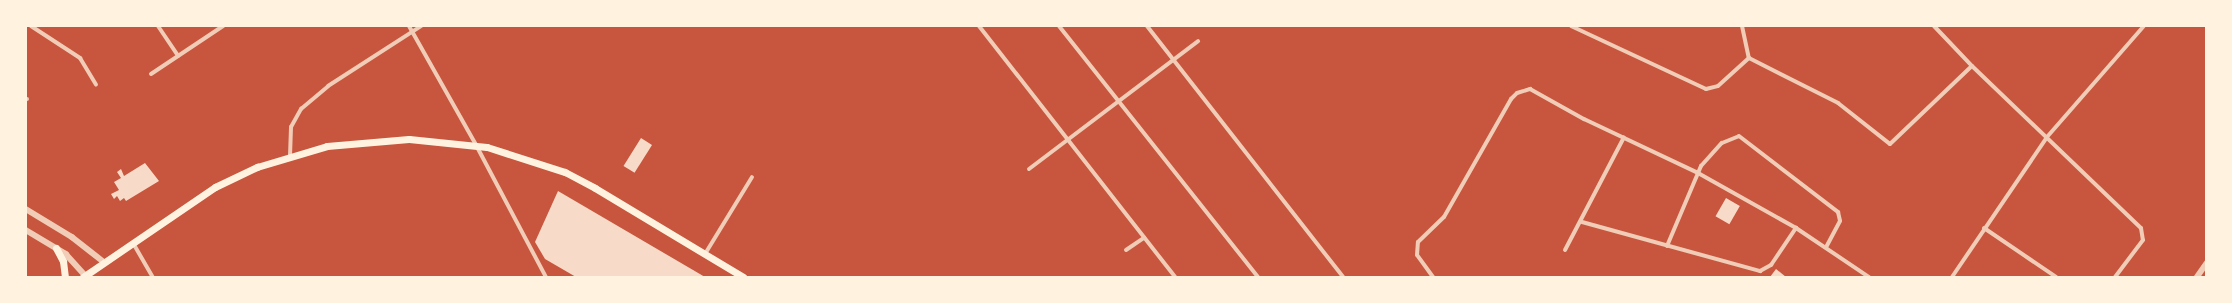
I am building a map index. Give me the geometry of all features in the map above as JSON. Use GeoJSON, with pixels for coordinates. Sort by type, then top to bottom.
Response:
{"type":"FeatureCollection","features":[{"type":"Feature","properties":{"kind":"main road"},"geometry":{"type":"LineString","coordinates":[[84,276],[215,187],[257,167],[327,146],[386,139],[432,140],[476,144],[530,159],[565,172],[743,277]]}},
{"type":"Feature","properties":{"kind":"main road"},"geometry":{"type":"LineString","coordinates":[[56,248],[63,261],[65,277]]}},
{"type":"Feature","properties":{"kind":"street"},"geometry":{"type":"LineString","coordinates":[[30,26],[80,58],[96,85]]}},
{"type":"Feature","properties":{"kind":"street"},"geometry":{"type":"LineString","coordinates":[[158,26],[178,56]]}},
{"type":"Feature","properties":{"kind":"street"},"geometry":{"type":"LineString","coordinates":[[151,74],[223,26]]}},
{"type":"Feature","properties":{"kind":"street"},"geometry":{"type":"LineString","coordinates":[[409,26],[476,144],[546,277]]}},
{"type":"Feature","properties":{"kind":"street"},"geometry":{"type":"LineString","coordinates":[[290,156],[288,141],[291,127],[301,109],[328,86],[421,26]]}},
{"type":"Feature","properties":{"kind":"street"},"geometry":{"type":"LineString","coordinates":[[979,26],[1175,277]]}},
{"type":"Feature","properties":{"kind":"street"},"geometry":{"type":"LineString","coordinates":[[1059,26],[1258,277]]}},
{"type":"Feature","properties":{"kind":"street"},"geometry":{"type":"LineString","coordinates":[[1147,26],[1343,277]]}},
{"type":"Feature","properties":{"kind":"street"},"geometry":{"type":"LineString","coordinates":[[1571,26],[1706,89],[1718,86],[1749,58]]}},
{"type":"Feature","properties":{"kind":"street"},"geometry":{"type":"LineString","coordinates":[[1742,26],[1749,58]]}},
{"type":"Feature","properties":{"kind":"street"},"geometry":{"type":"LineString","coordinates":[[1934,26],[1972,66],[2137,223],[2143,234],[2139,247],[2115,277]]}},
{"type":"Feature","properties":{"kind":"street"},"geometry":{"type":"LineString","coordinates":[[1952,277],[2047,137],[2144,26]]}},
{"type":"Feature","properties":{"kind":"street"},"geometry":{"type":"LineString","coordinates":[[1029,169],[1198,41]]}},
{"type":"Feature","properties":{"kind":"street"},"geometry":{"type":"LineString","coordinates":[[1749,58],[1838,103],[1890,144],[1972,66]]}},
{"type":"Feature","properties":{"kind":"street"},"geometry":{"type":"LineString","coordinates":[[1433,277],[1417,255],[1418,242],[1444,217],[1511,99],[1523,90],[1534,91],[1584,119],[1698,173],[1796,228],[1869,277]]}},
{"type":"Feature","properties":{"kind":"street"},"geometry":{"type":"LineString","coordinates":[[1667,246],[1698,173],[1711,155],[1728,139],[1739,136],[1838,212],[1840,221],[1826,247]]}},
{"type":"Feature","properties":{"kind":"street"},"geometry":{"type":"LineString","coordinates":[[1565,250],[1582,222],[1624,137]]}},
{"type":"Feature","properties":{"kind":"street"},"geometry":{"type":"LineString","coordinates":[[705,254],[752,177]]}},
{"type":"Feature","properties":{"kind":"street"},"geometry":{"type":"LineString","coordinates":[[26,209],[72,237],[104,262]]}},
{"type":"Feature","properties":{"kind":"street"},"geometry":{"type":"LineString","coordinates":[[1582,222],[1760,271],[1771,265],[1796,228]]}},
{"type":"Feature","properties":{"kind":"street"},"geometry":{"type":"LineString","coordinates":[[1984,228],[2056,277]]}},
{"type":"Feature","properties":{"kind":"street"},"geometry":{"type":"LineString","coordinates":[[26,230],[56,248],[74,262],[84,276]]}},
{"type":"Feature","properties":{"kind":"street"},"geometry":{"type":"LineString","coordinates":[[1126,250],[1144,238]]}},
{"type":"Feature","properties":{"kind":"street"},"geometry":{"type":"LineString","coordinates":[[133,242],[153,277]]}},
{"type":"Feature","properties":{"kind":"street"},"geometry":{"type":"LineString","coordinates":[[2197,277],[2206,264]]}},
{"type":"Feature","properties":{"kind":"building"},"geometry":{"type":"Polygon","coordinates":[[[641,138],[652,145],[635,173],[624,166],[641,138]]]}},
{"type":"Feature","properties":{"kind":"building"},"geometry":{"type":"Polygon","coordinates":[[[145,163],[159,181],[126,201],[124,198],[120,201],[117,196],[114,199],[111,194],[119,190],[114,182],[121,178],[117,172],[121,169],[124,176],[145,163]]]}},
{"type":"Feature","properties":{"kind":"building"},"geometry":{"type":"Polygon","coordinates":[[[558,191],[705,277],[576,277],[545,259],[535,242],[558,191]]]}},
{"type":"Feature","properties":{"kind":"building"},"geometry":{"type":"Polygon","coordinates":[[[1726,198],[1740,206],[1729,224],[1716,216],[1726,198]]]}},
{"type":"Feature","properties":{"kind":"building"},"geometry":{"type":"Polygon","coordinates":[[[1776,269],[1786,277],[1770,277],[1776,269]]]}}]}
